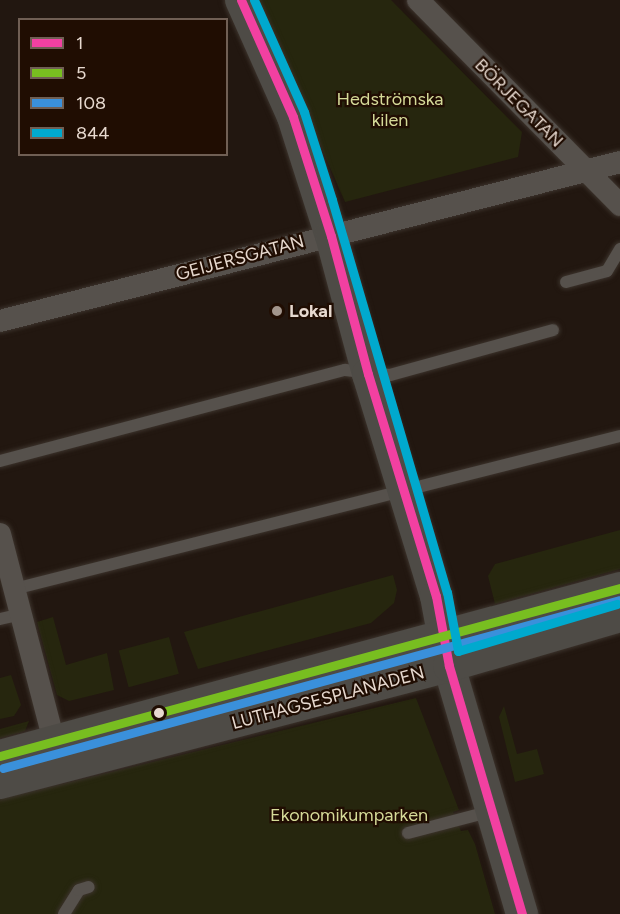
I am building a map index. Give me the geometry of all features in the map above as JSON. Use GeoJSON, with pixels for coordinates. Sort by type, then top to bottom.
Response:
{"type":"FeatureCollection","features":[{"type":"Feature","properties":{"kind":"main road"},"geometry":{"type":"LineString","coordinates":[[241,0],[293,117],[331,236],[368,374],[436,596],[446,651],[522,914]]}},
{"type":"Feature","properties":{"kind":"main road","name":"LUTHAGSESPLANADEN"},"geometry":{"type":"LineString","coordinates":[[0,783],[446,651],[620,588]]}},
{"type":"Feature","properties":{"kind":"main road","name":"LUTHAGSESPLANADEN"},"geometry":{"type":"LineString","coordinates":[[0,756],[446,651],[620,616]]}},
{"type":"Feature","properties":{"kind":"street","name":"BÖRJEGATAN"},"geometry":{"type":"LineString","coordinates":[[418,0],[620,206]]}},
{"type":"Feature","properties":{"kind":"street","name":"GEIJERSGATAN"},"geometry":{"type":"LineString","coordinates":[[0,321],[620,162]]}},
{"type":"Feature","properties":{"kind":"street"},"geometry":{"type":"LineString","coordinates":[[0,534],[14,588],[10,616],[54,742]]}},
{"type":"Feature","properties":{"kind":"lane"},"geometry":{"type":"LineString","coordinates":[[566,282],[607,272],[620,249]]}},
{"type":"Feature","properties":{"kind":"lane"},"geometry":{"type":"LineString","coordinates":[[0,461],[345,369],[368,374],[390,375],[553,330]]}},
{"type":"Feature","properties":{"kind":"lane"},"geometry":{"type":"LineString","coordinates":[[14,588],[620,436]]}},
{"type":"Feature","properties":{"kind":"lane"},"geometry":{"type":"LineString","coordinates":[[408,833],[493,811]]}},
{"type":"Feature","properties":{"kind":"lane"},"geometry":{"type":"LineString","coordinates":[[64,914],[79,890],[89,887]]}},
{"type":"Feature","properties":{"kind":"green space","name":"Hedströmska kilen"},"geometry":{"type":"Polygon","coordinates":[[[257,0],[391,0],[522,132],[518,157],[345,202],[257,0]]]}},
{"type":"Feature","properties":{"kind":"green space"},"geometry":{"type":"Polygon","coordinates":[[[620,530],[620,569],[495,604],[488,576],[495,564],[620,530]]]}},
{"type":"Feature","properties":{"kind":"green space"},"geometry":{"type":"Polygon","coordinates":[[[393,575],[397,590],[394,603],[371,623],[198,669],[184,632],[393,575]]]}},
{"type":"Feature","properties":{"kind":"green space"},"geometry":{"type":"Polygon","coordinates":[[[53,617],[66,665],[107,653],[114,690],[69,701],[57,695],[37,622],[53,617]]]}},
{"type":"Feature","properties":{"kind":"green space"},"geometry":{"type":"Polygon","coordinates":[[[169,637],[179,674],[129,687],[119,650],[169,637]]]}},
{"type":"Feature","properties":{"kind":"green space"},"geometry":{"type":"Polygon","coordinates":[[[11,675],[21,705],[14,716],[0,719],[0,678],[11,675]]]}},
{"type":"Feature","properties":{"kind":"green space","name":"Ekonomikumparken"},"geometry":{"type":"Polygon","coordinates":[[[416,698],[459,810],[453,812],[461,831],[468,830],[475,844],[495,914],[0,914],[0,799],[416,698]]]}},
{"type":"Feature","properties":{"kind":"green space"},"geometry":{"type":"Polygon","coordinates":[[[504,706],[517,754],[537,749],[544,774],[515,782],[499,717],[504,706]]]}},
{"type":"Feature","properties":{"kind":"green space"},"geometry":{"type":"Polygon","coordinates":[[[29,721],[25,731],[0,738],[0,729],[29,721]]]}},
{"type":"Feature","properties":{"kind":"transit line","name":"1"},"geometry":{"type":"LineString","coordinates":[[241,0],[293,117],[331,236],[368,374],[436,596],[449,666],[522,914]]}},
{"type":"Feature","properties":{"kind":"transit line","name":"844"},"geometry":{"type":"LineString","coordinates":[[254,0],[304,112],[332,200],[447,592],[458,651],[617,604]]}},
{"type":"Feature","properties":{"kind":"transit line","name":"5"},"geometry":{"type":"LineString","coordinates":[[0,756],[620,588]]}},
{"type":"Feature","properties":{"kind":"transit line","name":"108"},"geometry":{"type":"LineString","coordinates":[[3,768],[620,600]]}},
{"type":"Feature","properties":{"kind":"place","name":"Lokal"},"geometry":{"type":"Point","coordinates":[277,311]}}]}
